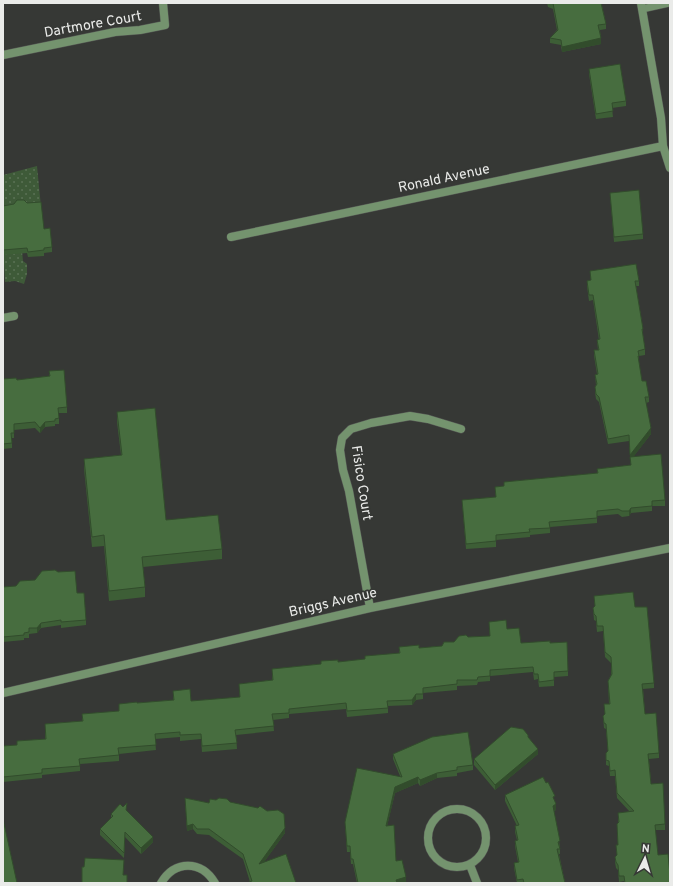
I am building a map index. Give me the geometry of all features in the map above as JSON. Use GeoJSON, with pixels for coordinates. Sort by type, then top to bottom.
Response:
{"type":"FeatureCollection","features":[{"type":"Feature","properties":{"kind":"street","name":"Dartmore Court"},"geometry":{"type":"LineString","coordinates":[[3,55],[115,32],[140,30],[165,25],[163,3]]}},
{"type":"Feature","properties":{"kind":"street"},"geometry":{"type":"LineString","coordinates":[[642,6],[661,118],[663,146],[670,168]]}},
{"type":"Feature","properties":{"kind":"street","name":"Ronald Avenue"},"geometry":{"type":"LineString","coordinates":[[231,237],[663,146]]}},
{"type":"Feature","properties":{"kind":"street"},"geometry":{"type":"LineString","coordinates":[[3,318],[14,316]]}},
{"type":"Feature","properties":{"kind":"street","name":"Fisico Court"},"geometry":{"type":"LineString","coordinates":[[370,608],[349,491],[343,470],[340,450],[342,438],[351,429],[371,423],[410,416],[428,419],[461,429]]}},
{"type":"Feature","properties":{"kind":"street","name":"Briggs Avenue"},"geometry":{"type":"LineString","coordinates":[[3,693],[370,608],[670,548]]}},
{"type":"Feature","properties":{"kind":"street"},"geometry":{"type":"LineString","coordinates":[[459,809],[468,811],[476,816],[482,823],[486,832],[485,846],[477,859],[470,865],[450,867],[434,857],[429,848],[427,839],[433,820],[440,814],[449,810],[459,809]]}},
{"type":"Feature","properties":{"kind":"street"},"geometry":{"type":"LineString","coordinates":[[470,865],[478,883]]}},
{"type":"Feature","properties":{"kind":"street"},"geometry":{"type":"LineString","coordinates":[[161,883],[165,876],[173,870],[182,866],[192,866],[209,874],[215,883]]}},
{"type":"Feature","properties":{"kind":"lane"},"geometry":{"type":"LineString","coordinates":[[642,6],[669,3]]}},
{"type":"Feature","properties":{"kind":"green space"},"geometry":{"type":"Polygon","coordinates":[[[37,166],[41,207],[22,251],[23,261],[27,264],[27,274],[24,284],[15,281],[5,282],[3,245],[3,175],[37,166]]]}},
{"type":"Feature","properties":{"kind":"building"},"geometry":{"type":"Polygon","coordinates":[[[553,3],[601,3],[606,24],[598,25],[601,38],[562,47],[561,40],[550,38],[558,30],[553,3]]]}},
{"type":"Feature","properties":{"kind":"building"},"geometry":{"type":"Polygon","coordinates":[[[620,64],[626,101],[612,103],[613,111],[596,114],[589,69],[620,64]]]}},
{"type":"Feature","properties":{"kind":"building"},"geometry":{"type":"Polygon","coordinates":[[[639,190],[643,234],[614,237],[610,193],[639,190]]]}},
{"type":"Feature","properties":{"kind":"building"},"geometry":{"type":"Polygon","coordinates":[[[17,200],[24,200],[27,203],[41,202],[44,229],[50,228],[52,247],[44,248],[44,250],[28,252],[27,248],[3,250],[3,206],[14,204],[17,200]]]}},
{"type":"Feature","properties":{"kind":"building"},"geometry":{"type":"Polygon","coordinates":[[[636,264],[639,281],[635,281],[645,349],[638,351],[638,356],[642,381],[646,381],[649,397],[645,397],[651,428],[630,455],[629,435],[608,439],[599,397],[596,394],[595,387],[597,384],[595,375],[598,374],[594,350],[599,350],[597,340],[600,339],[593,295],[589,295],[587,281],[591,280],[590,271],[636,264]]]}},
{"type":"Feature","properties":{"kind":"building"},"geometry":{"type":"Polygon","coordinates":[[[64,370],[67,407],[58,408],[59,418],[55,419],[55,421],[45,422],[40,428],[35,422],[14,424],[14,433],[11,433],[12,443],[3,444],[3,379],[16,378],[17,380],[50,376],[49,371],[64,370]]]}},
{"type":"Feature","properties":{"kind":"building"},"geometry":{"type":"Polygon","coordinates":[[[155,408],[166,520],[218,515],[222,549],[142,557],[145,587],[109,591],[104,535],[92,537],[84,459],[122,455],[117,412],[155,408]]]}},
{"type":"Feature","properties":{"kind":"building"},"geometry":{"type":"Polygon","coordinates":[[[661,454],[665,500],[652,501],[652,506],[631,508],[629,511],[622,511],[618,509],[597,511],[597,518],[549,522],[550,528],[529,529],[530,532],[496,535],[496,541],[466,544],[462,500],[496,497],[495,487],[504,486],[504,482],[598,473],[597,469],[631,465],[630,457],[661,454]]]}},
{"type":"Feature","properties":{"kind":"building"},"geometry":{"type":"Polygon","coordinates":[[[55,570],[58,572],[75,571],[77,593],[84,593],[86,620],[61,622],[61,620],[41,623],[37,628],[29,628],[29,632],[24,633],[24,635],[3,637],[3,587],[16,586],[20,581],[35,580],[42,571],[55,570]]]}},
{"type":"Feature","properties":{"kind":"building"},"geometry":{"type":"Polygon","coordinates":[[[633,592],[635,607],[647,607],[654,683],[642,684],[645,714],[656,713],[659,753],[648,754],[651,784],[663,783],[665,824],[655,825],[658,855],[668,854],[670,883],[625,883],[624,876],[619,876],[618,865],[615,857],[617,855],[616,845],[618,845],[618,813],[634,811],[617,793],[615,770],[610,771],[609,761],[606,760],[606,753],[608,751],[606,724],[604,723],[603,716],[605,714],[604,704],[610,704],[608,681],[612,674],[611,657],[605,652],[603,626],[597,626],[593,608],[595,606],[594,596],[633,592]]]}},
{"type":"Feature","properties":{"kind":"building"},"geometry":{"type":"Polygon","coordinates":[[[506,620],[507,629],[519,628],[521,643],[550,641],[550,643],[567,642],[568,671],[554,672],[554,680],[539,682],[538,674],[534,674],[533,667],[490,670],[490,676],[478,677],[477,680],[457,680],[457,684],[423,688],[423,694],[416,694],[412,700],[387,701],[388,708],[347,711],[346,703],[289,709],[289,713],[272,714],[274,726],[235,730],[237,743],[202,746],[201,734],[180,735],[180,732],[155,734],[156,745],[118,748],[119,755],[79,759],[80,766],[42,769],[42,773],[3,777],[3,746],[17,745],[17,741],[46,739],[45,724],[83,721],[82,714],[119,711],[119,704],[174,700],[173,691],[190,689],[191,701],[240,697],[239,684],[273,680],[272,669],[321,664],[321,661],[338,660],[338,662],[365,659],[365,656],[400,653],[399,647],[419,645],[419,648],[442,646],[444,642],[454,642],[459,636],[490,636],[489,622],[506,620]]]}},
{"type":"Feature","properties":{"kind":"building"},"geometry":{"type":"Polygon","coordinates":[[[511,727],[523,729],[538,749],[495,785],[474,759],[511,727]]]}},
{"type":"Feature","properties":{"kind":"building"},"geometry":{"type":"Polygon","coordinates":[[[468,732],[473,765],[457,767],[457,770],[437,773],[420,780],[418,777],[395,787],[386,826],[394,825],[396,861],[402,860],[406,877],[396,880],[397,883],[358,883],[353,859],[351,859],[350,846],[347,846],[345,822],[357,768],[402,777],[393,754],[432,737],[468,732]]]}},
{"type":"Feature","properties":{"kind":"building"},"geometry":{"type":"Polygon","coordinates":[[[543,777],[546,783],[548,782],[555,796],[553,797],[556,804],[553,806],[560,841],[558,842],[560,849],[557,849],[565,883],[524,883],[523,879],[517,880],[514,863],[519,862],[515,841],[518,840],[515,826],[519,825],[505,795],[543,777]]]}},
{"type":"Feature","properties":{"kind":"building"},"geometry":{"type":"Polygon","coordinates":[[[185,798],[209,803],[210,799],[227,799],[230,802],[258,808],[260,806],[267,811],[278,810],[284,814],[285,828],[259,864],[286,854],[296,883],[249,883],[252,881],[243,854],[209,829],[197,829],[193,824],[187,826],[185,798]]]}},
{"type":"Feature","properties":{"kind":"building"},"geometry":{"type":"Polygon","coordinates":[[[127,803],[126,810],[153,837],[141,848],[125,832],[124,853],[100,829],[113,816],[111,814],[120,804],[123,807],[127,803]]]}},
{"type":"Feature","properties":{"kind":"building"},"geometry":{"type":"Polygon","coordinates":[[[3,819],[17,883],[3,883],[3,819]]]}},
{"type":"Feature","properties":{"kind":"building"},"geometry":{"type":"Polygon","coordinates":[[[85,858],[124,860],[123,875],[127,875],[127,883],[82,883],[82,867],[84,867],[85,858]]]}}]}
